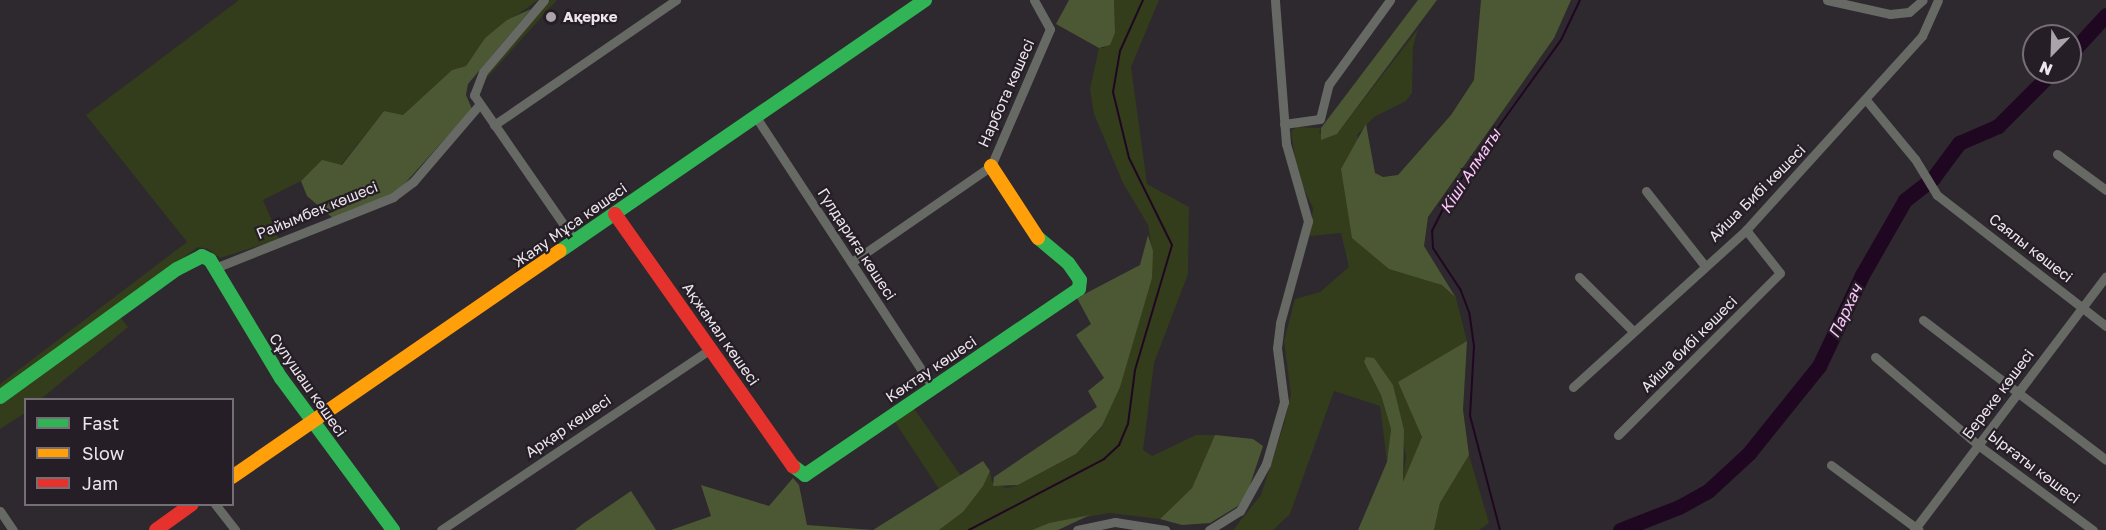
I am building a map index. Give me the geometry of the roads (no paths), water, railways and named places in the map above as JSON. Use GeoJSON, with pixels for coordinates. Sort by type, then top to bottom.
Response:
{"type":"FeatureCollection","features":[{"type":"Feature","properties":{"kind":"street"},"geometry":{"type":"LineString","coordinates":[[544,0],[478,80],[474,95],[575,241]]}},
{"type":"Feature","properties":{"kind":"street"},"geometry":{"type":"LineString","coordinates":[[494,125],[676,0]]}},
{"type":"Feature","properties":{"kind":"street","name":"Жаяу Мұса көшесі"},"geometry":{"type":"LineString","coordinates":[[234,476],[925,0]]}},
{"type":"Feature","properties":{"kind":"street","name":"Нарбота көшесі"},"geometry":{"type":"LineString","coordinates":[[991,166],[1050,29],[1034,0]]}},
{"type":"Feature","properties":{"kind":"street"},"geometry":{"type":"LineString","coordinates":[[1209,530],[1240,512],[1259,482],[1282,409],[1283,379],[1277,348],[1279,331],[1308,221],[1291,171],[1284,124],[1275,0]]}},
{"type":"Feature","properties":{"kind":"street"},"geometry":{"type":"LineString","coordinates":[[1284,124],[1320,119],[1329,84],[1390,0]]}},
{"type":"Feature","properties":{"kind":"street"},"geometry":{"type":"LineString","coordinates":[[1827,0],[1890,14],[1909,12],[1923,0]]}},
{"type":"Feature","properties":{"kind":"street","name":"Айша Бибі көшесі"},"geometry":{"type":"LineString","coordinates":[[1573,387],[1746,230],[1867,101],[1922,36],[1938,0]]}},
{"type":"Feature","properties":{"kind":"street","name":"Саялы көшесі"},"geometry":{"type":"LineString","coordinates":[[1867,101],[1915,159],[1937,195],[2106,326]]}},
{"type":"Feature","properties":{"kind":"street","name":"Райымбек көшесі"},"geometry":{"type":"LineString","coordinates":[[215,268],[366,210],[402,191],[479,105]]}},
{"type":"Feature","properties":{"kind":"street","name":"Гүлдариға көшесі"},"geometry":{"type":"LineString","coordinates":[[756,117],[933,387]]}},
{"type":"Feature","properties":{"kind":"street"},"geometry":{"type":"LineString","coordinates":[[2057,154],[2106,190]]}},
{"type":"Feature","properties":{"kind":"street"},"geometry":{"type":"LineString","coordinates":[[852,262],[991,166]]}},
{"type":"Feature","properties":{"kind":"street","name":"Көктау көшесі"},"geometry":{"type":"LineString","coordinates":[[800,474],[805,475],[1080,286],[1068,264],[1031,230],[991,166]]}},
{"type":"Feature","properties":{"kind":"street"},"geometry":{"type":"LineString","coordinates":[[1646,191],[1705,266]]}},
{"type":"Feature","properties":{"kind":"street","name":"Ақжамал көшесі"},"geometry":{"type":"LineString","coordinates":[[615,214],[800,474]]}},
{"type":"Feature","properties":{"kind":"street","name":"Айша бибі көшесі"},"geometry":{"type":"LineString","coordinates":[[1618,435],[1780,273],[1746,230]]}},
{"type":"Feature","properties":{"kind":"street","name":"Сұлушаш көшесі"},"geometry":{"type":"LineString","coordinates":[[0,397],[177,268],[202,256],[215,268],[258,342],[313,422],[393,530]]}},
{"type":"Feature","properties":{"kind":"street","name":"Береке көшесі"},"geometry":{"type":"LineString","coordinates":[[1916,529],[2106,276]]}},
{"type":"Feature","properties":{"kind":"street"},"geometry":{"type":"LineString","coordinates":[[1579,277],[1633,331]]}},
{"type":"Feature","properties":{"kind":"street"},"geometry":{"type":"LineString","coordinates":[[1923,320],[2106,460]]}},
{"type":"Feature","properties":{"kind":"street","name":"Арқар көшесі"},"geometry":{"type":"LineString","coordinates":[[441,530],[712,348]]}},
{"type":"Feature","properties":{"kind":"street","name":"Ырғаты көшесі"},"geometry":{"type":"LineString","coordinates":[[1875,357],[1978,445],[2093,530]]}},
{"type":"Feature","properties":{"kind":"street"},"geometry":{"type":"LineString","coordinates":[[1831,465],[1916,529]]}},
{"type":"Feature","properties":{"kind":"street"},"geometry":{"type":"LineString","coordinates":[[156,530],[189,506]]}},
{"type":"Feature","properties":{"kind":"street"},"geometry":{"type":"LineString","coordinates":[[217,506],[235,530]]}},
{"type":"Feature","properties":{"kind":"street"},"geometry":{"type":"LineString","coordinates":[[0,511],[13,530]]}},
{"type":"Feature","properties":{"kind":"street"},"geometry":{"type":"LineString","coordinates":[[1077,530],[1115,522],[1165,530]]}},
{"type":"Feature","properties":{"kind":"waterway"},"geometry":{"type":"LineString","coordinates":[[969,530],[1104,459],[1119,445],[1128,424],[1135,370],[1172,245],[1129,158],[1113,92],[1120,51],[1143,0]]}},
{"type":"Feature","properties":{"kind":"waterway","name":"Кіші Алматы"},"geometry":{"type":"LineString","coordinates":[[1500,530],[1470,416],[1474,346],[1469,312],[1460,289],[1433,248],[1432,231],[1451,193],[1561,40],[1580,0]]}},
{"type":"Feature","properties":{"kind":"waterway","name":"Пархач"},"geometry":{"type":"LineString","coordinates":[[2082,41],[2106,15]]}},
{"type":"Feature","properties":{"kind":"waterway","name":"Пархач"},"geometry":{"type":"LineString","coordinates":[[1620,530],[1679,507],[1708,491],[1749,453],[1819,366],[1862,275],[1905,200],[1933,178],[1959,143],[1998,126],[2040,84]]}},
{"type":"Feature","properties":{"kind":"place","name":"Ақерке"},"geometry":{"type":"Point","coordinates":[551,17]}}]}
